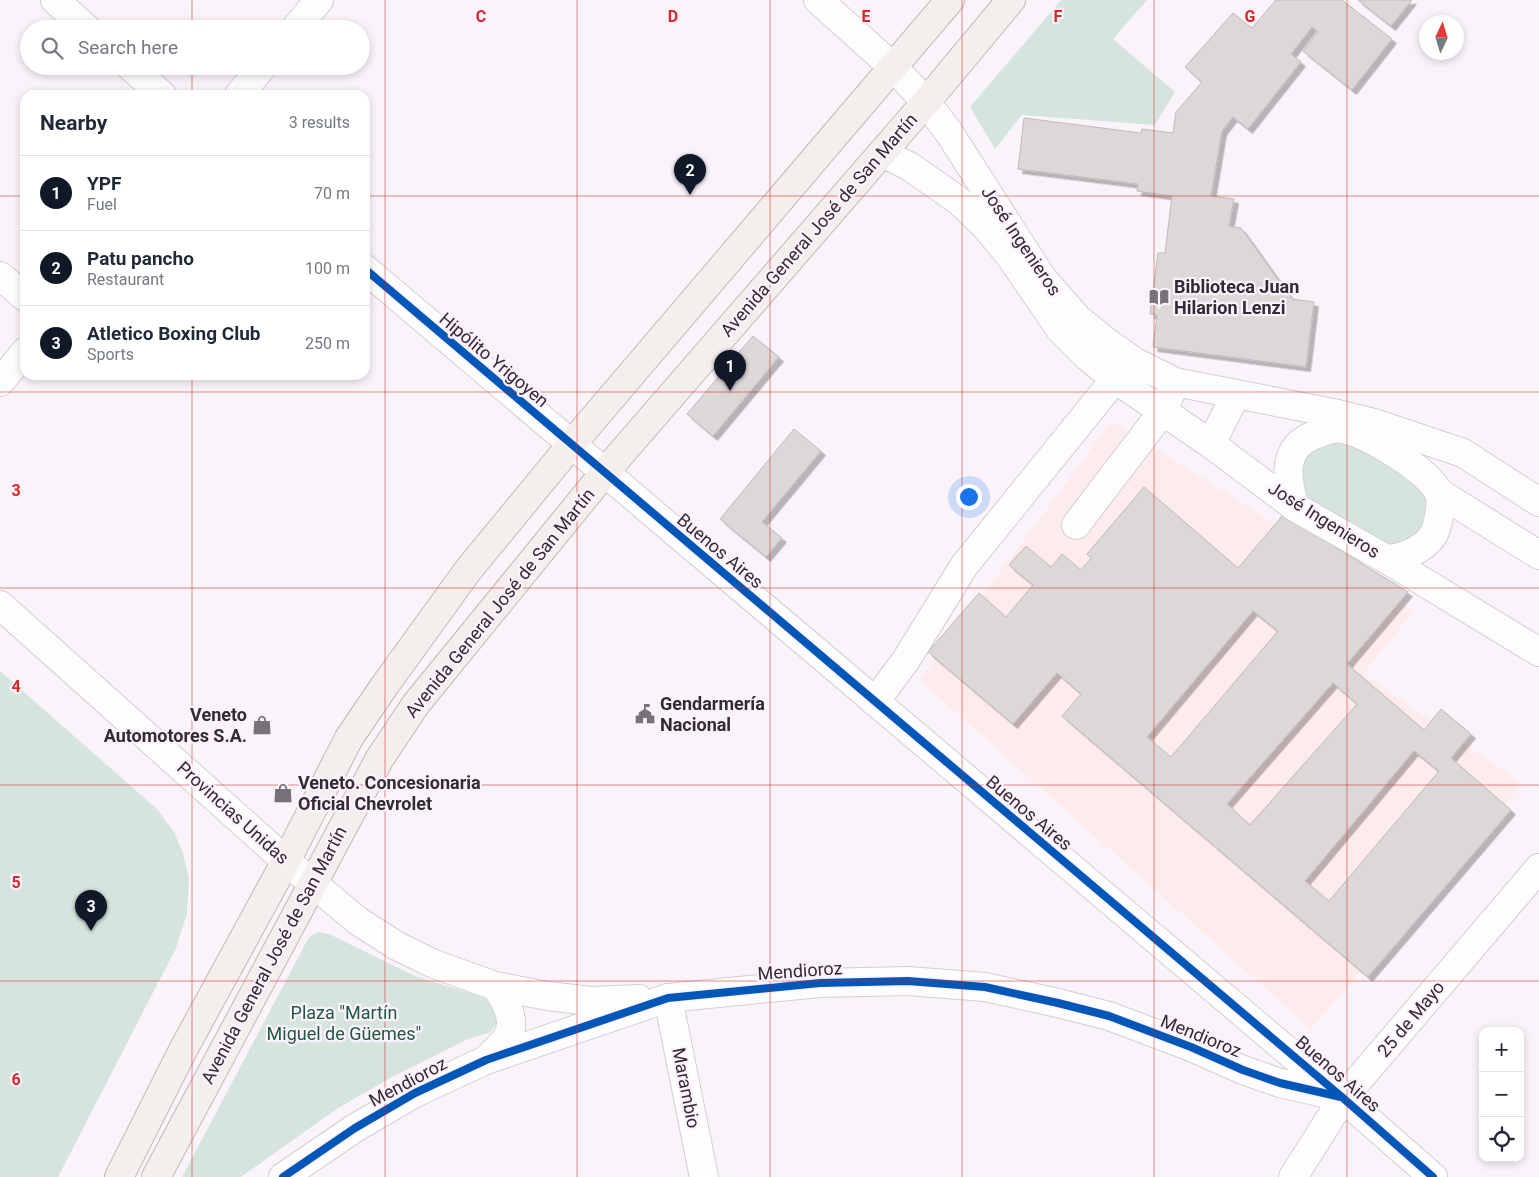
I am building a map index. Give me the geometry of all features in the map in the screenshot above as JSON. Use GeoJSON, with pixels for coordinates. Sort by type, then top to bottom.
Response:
{"type":"FeatureCollection","features":[{"type":"Feature","properties":{"kind":"main road","name":"Avenida General José de San Martín"},"geometry":{"type":"LineString","coordinates":[[119,1177],[183,1050],[286,861],[349,738],[385,685],[469,569],[571,445],[950,0]]}},
{"type":"Feature","properties":{"kind":"main road","name":"Avenida General José de San Martín"},"geometry":{"type":"LineString","coordinates":[[156,1177],[380,758],[416,704],[604,472],[926,102],[1011,0]]}},
{"type":"Feature","properties":{"kind":"street"},"geometry":{"type":"LineString","coordinates":[[55,0],[77,20]]}},
{"type":"Feature","properties":{"kind":"street"},"geometry":{"type":"LineString","coordinates":[[303,20],[320,0]]}},
{"type":"Feature","properties":{"kind":"street","name":"José Ingenieros"},"geometry":{"type":"LineString","coordinates":[[818,0],[893,66],[926,102],[950,134],[1042,278],[1078,319],[1108,344],[1125,370],[1163,411],[1212,444],[1295,507],[1386,559],[1539,652]]}},
{"type":"Feature","properties":{"kind":"street"},"geometry":{"type":"LineString","coordinates":[[140,75],[156,90]]}},
{"type":"Feature","properties":{"kind":"street"},"geometry":{"type":"LineString","coordinates":[[242,90],[255,75]]}},
{"type":"Feature","properties":{"kind":"street"},"geometry":{"type":"LineString","coordinates":[[882,153],[909,166],[959,201],[986,227],[1010,256],[1060,329],[1088,357],[1125,370],[1236,394],[1340,421],[1374,423],[1463,453],[1539,502]]}},
{"type":"Feature","properties":{"kind":"street","name":"Hipólito Yrigoyen"},"geometry":{"type":"LineString","coordinates":[[370,273],[604,472]]}},
{"type":"Feature","properties":{"kind":"street"},"geometry":{"type":"LineString","coordinates":[[0,276],[20,293]]}},
{"type":"Feature","properties":{"kind":"street"},"geometry":{"type":"LineString","coordinates":[[0,382],[20,358]]}},
{"type":"Feature","properties":{"kind":"street"},"geometry":{"type":"LineString","coordinates":[[875,702],[906,660],[964,566],[1125,370]]}},
{"type":"Feature","properties":{"kind":"street"},"geometry":{"type":"LineString","coordinates":[[1076,525],[1163,411],[1175,382]]}},
{"type":"Feature","properties":{"kind":"street"},"geometry":{"type":"LineString","coordinates":[[1212,444],[1236,394]]}},
{"type":"Feature","properties":{"kind":"street"},"geometry":{"type":"LineString","coordinates":[[1340,421],[1397,454],[1421,473],[1438,492],[1539,555]]}},
{"type":"Feature","properties":{"kind":"street"},"geometry":{"type":"LineString","coordinates":[[1295,507],[1288,486],[1287,472],[1292,454],[1299,444],[1312,436],[1327,431],[1340,421]]}},
{"type":"Feature","properties":{"kind":"street","name":"Buenos Aires"},"geometry":{"type":"LineString","coordinates":[[604,472],[1343,1098],[1433,1177]]}},
{"type":"Feature","properties":{"kind":"street"},"geometry":{"type":"LineString","coordinates":[[1386,559],[1400,558],[1411,553],[1428,540],[1434,532],[1438,520],[1440,510],[1438,492]]}},
{"type":"Feature","properties":{"kind":"street","name":"Provincias Unidas"},"geometry":{"type":"LineString","coordinates":[[0,605],[312,884],[358,921],[397,946],[434,964],[496,986],[548,996],[590,1001],[668,998]]}},
{"type":"Feature","properties":{"kind":"street","name":"25 de Mayo"},"geometry":{"type":"LineString","coordinates":[[1293,1177],[1343,1098],[1539,868]]}},
{"type":"Feature","properties":{"kind":"street","name":"Mendioroz"},"geometry":{"type":"LineString","coordinates":[[282,1177],[355,1128],[415,1093],[486,1060],[668,998],[820,983],[908,981],[985,987],[1109,1016],[1280,1083],[1343,1098]]}},
{"type":"Feature","properties":{"kind":"street"},"geometry":{"type":"LineString","coordinates":[[486,1060],[506,1038],[510,1028],[510,1013],[504,997],[496,986]]}},
{"type":"Feature","properties":{"kind":"street","name":"Marambio"},"geometry":{"type":"LineString","coordinates":[[668,998],[704,1177]]}},
{"type":"Feature","properties":{"kind":"shaded area"},"geometry":{"type":"Polygon","coordinates":[[[1112,421],[1414,611],[1363,674],[1523,784],[1311,1029],[920,680],[1112,421]]]}},
{"type":"Feature","properties":{"kind":"green space"},"geometry":{"type":"Polygon","coordinates":[[[1061,0],[1147,0],[1113,39],[1175,92],[1155,125],[1022,115],[995,149],[970,107],[1061,0]]]}},
{"type":"Feature","properties":{"kind":"green space"},"geometry":{"type":"Polygon","coordinates":[[[1339,440],[1354,442],[1419,484],[1429,502],[1425,531],[1401,544],[1386,546],[1324,511],[1305,496],[1300,469],[1309,451],[1339,440]]]}},
{"type":"Feature","properties":{"kind":"green space"},"geometry":{"type":"Polygon","coordinates":[[[0,671],[157,809],[174,832],[183,853],[189,879],[187,913],[176,948],[58,1177],[0,1177],[0,671]]]}},
{"type":"Feature","properties":{"kind":"green space","name":"Plaza \"Martín Miguel de Güemes\""},"geometry":{"type":"Polygon","coordinates":[[[318,932],[329,934],[415,976],[485,998],[495,1008],[498,1021],[491,1032],[466,1040],[396,1075],[338,1108],[241,1177],[182,1177],[309,937],[318,932]]]}},
{"type":"Feature","properties":{"kind":"building"},"geometry":{"type":"Polygon","coordinates":[[[1276,0],[1342,0],[1392,39],[1352,90],[1303,51],[1318,32],[1312,27],[1291,54],[1301,62],[1248,129],[1233,117],[1222,131],[1211,196],[1234,199],[1229,226],[1241,228],[1292,299],[1314,302],[1306,367],[1153,347],[1157,315],[1150,314],[1158,253],[1165,253],[1172,196],[1137,191],[1138,184],[1018,169],[1024,118],[1141,133],[1142,129],[1173,133],[1176,112],[1202,82],[1185,67],[1233,13],[1252,28],[1276,0]]]}},
{"type":"Feature","properties":{"kind":"building"},"geometry":{"type":"Polygon","coordinates":[[[1358,0],[1412,0],[1391,26],[1358,0]]]}},
{"type":"Feature","properties":{"kind":"building"},"geometry":{"type":"Polygon","coordinates":[[[753,336],[779,357],[713,436],[687,414],[753,336]]]}},
{"type":"Feature","properties":{"kind":"building"},"geometry":{"type":"Polygon","coordinates":[[[794,429],[821,451],[762,522],[782,538],[766,557],[720,519],[794,429]]]}},
{"type":"Feature","properties":{"kind":"building"},"geometry":{"type":"Polygon","coordinates":[[[1144,487],[1238,568],[1283,515],[1408,592],[1347,664],[1424,730],[1441,709],[1471,734],[1451,758],[1511,810],[1368,977],[1062,716],[1081,694],[1057,673],[1013,724],[928,652],[979,593],[1006,617],[1033,585],[1009,565],[1026,546],[1051,567],[1062,554],[1081,570],[1091,558],[1087,554],[1144,487]],[[1253,611],[1147,737],[1171,757],[1278,631],[1253,611]],[[1333,683],[1227,804],[1250,825],[1357,704],[1333,683]],[[1414,751],[1305,881],[1329,901],[1439,771],[1414,751]]]}},
{"type":"Feature","properties":{"kind":"cycle path"},"geometry":{"type":"LineString","coordinates":[[370,273],[1343,1098],[1433,1177]]}},
{"type":"Feature","properties":{"kind":"cycle path"},"geometry":{"type":"LineString","coordinates":[[283,1177],[355,1128],[415,1093],[486,1060],[668,998],[820,983],[908,981],[985,987],[1109,1016],[1280,1083],[1341,1097]]}},
{"type":"Feature","properties":{"kind":"place","name":"Patu pancho"},"geometry":{"type":"Point","coordinates":[690,195]}},
{"type":"Feature","properties":{"kind":"place","name":"Biblioteca Juan Hilarion Lenzi"},"geometry":{"type":"Point","coordinates":[1159,297]}},
{"type":"Feature","properties":{"kind":"place","name":"YPF"},"geometry":{"type":"Point","coordinates":[730,391]}},
{"type":"Feature","properties":{"kind":"place","name":"Gendarmería Nacional"},"geometry":{"type":"Point","coordinates":[645,714]}},
{"type":"Feature","properties":{"kind":"place","name":"Veneto Automotores S.A."},"geometry":{"type":"Point","coordinates":[262,725]}},
{"type":"Feature","properties":{"kind":"place","name":"Veneto. Concesionaria Oficial Chevrolet"},"geometry":{"type":"Point","coordinates":[283,793]}},
{"type":"Feature","properties":{"kind":"place","name":"Atletico Boxing Club"},"geometry":{"type":"Point","coordinates":[91,931]}}]}
